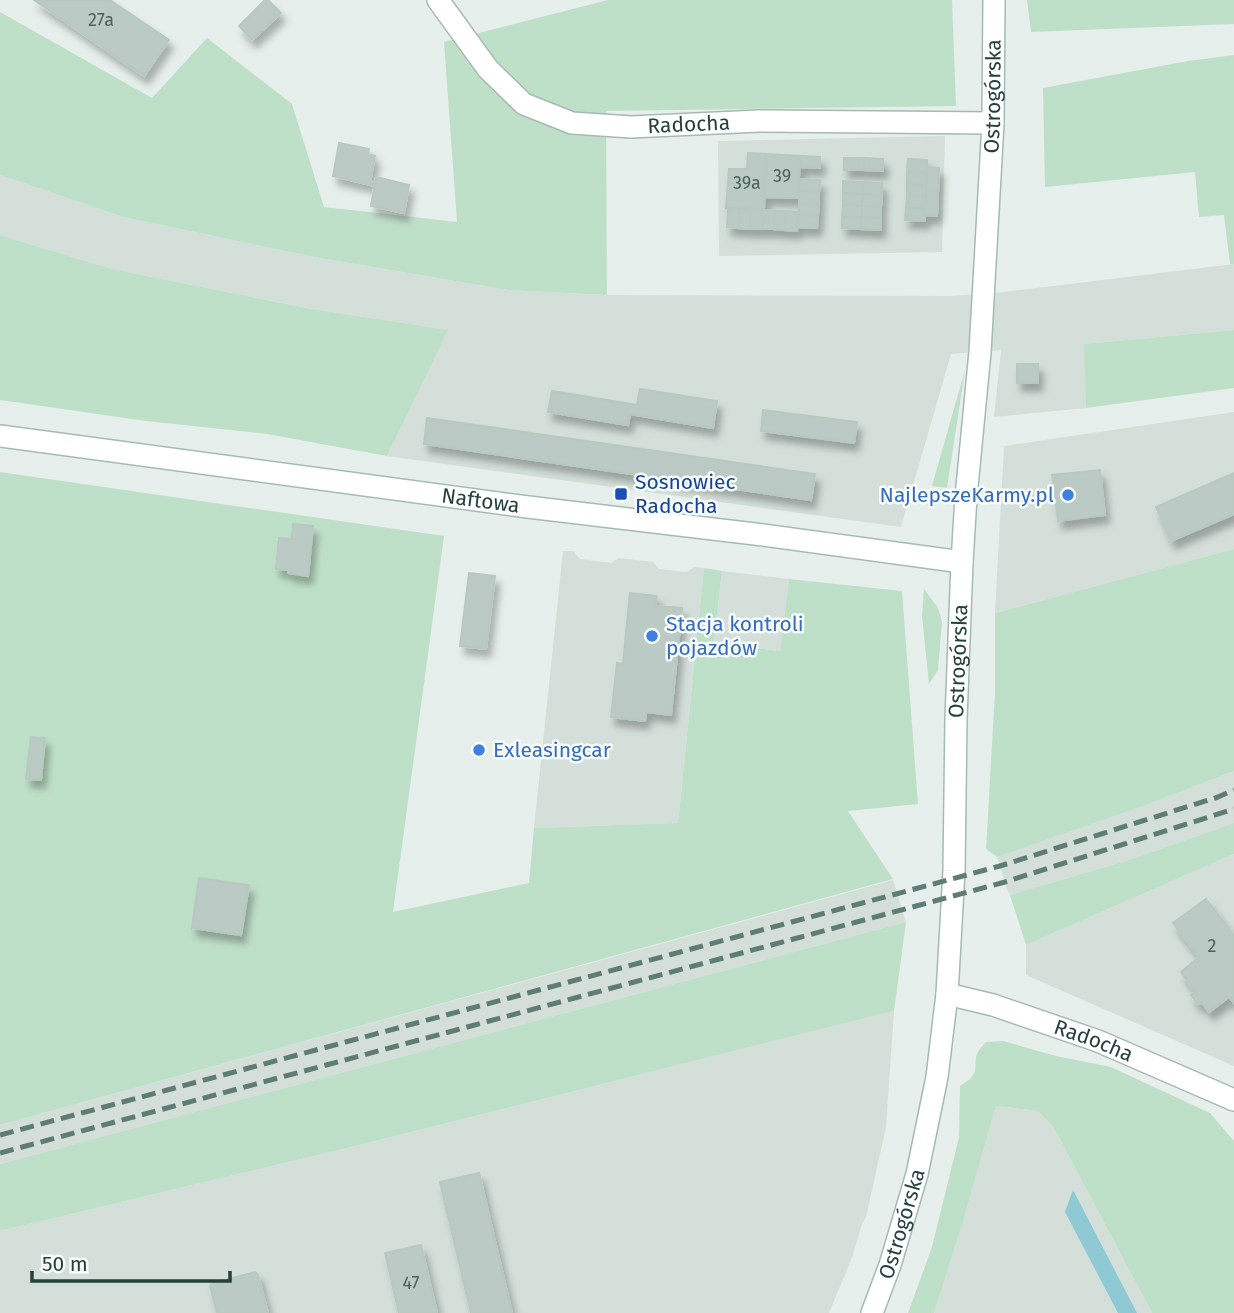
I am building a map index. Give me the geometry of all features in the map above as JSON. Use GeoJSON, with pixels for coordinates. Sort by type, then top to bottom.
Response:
{"type":"FeatureCollection","features":[{"type":"Feature","properties":{"kind":"street","name":"Radocha"},"geometry":{"type":"LineString","coordinates":[[438,0],[488,69],[524,104],[572,123],[631,127],[759,121],[993,122]]}},
{"type":"Feature","properties":{"kind":"street","name":"Ostrogórska"},"geometry":{"type":"LineString","coordinates":[[872,1313],[893,1255],[917,1174],[935,1088],[947,994],[954,871],[961,562],[980,352],[993,122],[993,0]]}},
{"type":"Feature","properties":{"kind":"street","name":"Naftowa"},"geometry":{"type":"LineString","coordinates":[[0,436],[961,562]]}},
{"type":"Feature","properties":{"kind":"street","name":"Radocha"},"geometry":{"type":"LineString","coordinates":[[947,994],[993,1005],[1086,1037],[1234,1100]]}},
{"type":"Feature","properties":{"kind":"shaded area"},"geometry":{"type":"Polygon","coordinates":[[[945,136],[942,252],[719,256],[718,141],[945,136]]]}},
{"type":"Feature","properties":{"kind":"shaded area"},"geometry":{"type":"Polygon","coordinates":[[[0,175],[123,217],[314,257],[508,290],[607,295],[953,296],[1234,264],[1234,330],[1085,344],[1086,408],[994,417],[1001,350],[951,354],[901,527],[387,456],[447,330],[308,308],[112,269],[0,235],[0,175]]]}},
{"type":"Feature","properties":{"kind":"shaded area"},"geometry":{"type":"Polygon","coordinates":[[[1234,412],[1234,549],[995,613],[1004,446],[1234,412]]]}},
{"type":"Feature","properties":{"kind":"shaded area"},"geometry":{"type":"Polygon","coordinates":[[[563,551],[573,551],[580,559],[611,563],[619,558],[653,562],[659,569],[686,572],[695,567],[704,568],[678,823],[534,828],[563,551]]]}},
{"type":"Feature","properties":{"kind":"shaded area"},"geometry":{"type":"Polygon","coordinates":[[[722,571],[789,579],[780,651],[714,643],[722,571]]]}},
{"type":"Feature","properties":{"kind":"shaded area"},"geometry":{"type":"Polygon","coordinates":[[[1234,771],[1234,823],[1129,860],[1010,895],[997,857],[1234,771]]]}},
{"type":"Feature","properties":{"kind":"shaded area"},"geometry":{"type":"Polygon","coordinates":[[[1234,854],[1234,1066],[1026,975],[1026,945],[1234,854]]]}},
{"type":"Feature","properties":{"kind":"shaded area"},"geometry":{"type":"Polygon","coordinates":[[[893,880],[906,922],[0,1164],[0,1125],[893,880]]]}},
{"type":"Feature","properties":{"kind":"shaded area"},"geometry":{"type":"Polygon","coordinates":[[[894,1011],[886,1127],[866,1217],[829,1313],[0,1313],[0,1231],[343,1149],[894,1011]]]}},
{"type":"Feature","properties":{"kind":"shaded area"},"geometry":{"type":"Polygon","coordinates":[[[996,1106],[1038,1111],[1054,1128],[1152,1313],[934,1313],[996,1106]]]}},
{"type":"Feature","properties":{"kind":"green space"},"geometry":{"type":"Polygon","coordinates":[[[608,0],[952,0],[956,106],[606,111],[607,295],[508,290],[314,257],[123,217],[0,175],[0,12],[152,98],[207,38],[292,104],[324,207],[457,222],[444,42],[608,0]]]}},
{"type":"Feature","properties":{"kind":"green space"},"geometry":{"type":"Polygon","coordinates":[[[1027,0],[1234,0],[1234,24],[1031,32],[1027,0]]]}},
{"type":"Feature","properties":{"kind":"green space"},"geometry":{"type":"Polygon","coordinates":[[[1234,55],[1234,264],[1230,264],[1224,215],[1199,217],[1195,172],[1045,187],[1043,88],[1234,55]]]}},
{"type":"Feature","properties":{"kind":"green space"},"geometry":{"type":"Polygon","coordinates":[[[0,235],[112,269],[307,308],[448,330],[387,456],[267,434],[146,421],[0,400],[0,235]]]}},
{"type":"Feature","properties":{"kind":"green space"},"geometry":{"type":"Polygon","coordinates":[[[1234,330],[1234,388],[1086,408],[1084,344],[1234,330]]]}},
{"type":"Feature","properties":{"kind":"green space"},"geometry":{"type":"Polygon","coordinates":[[[965,370],[947,488],[932,486],[965,370]]]}},
{"type":"Feature","properties":{"kind":"green space"},"geometry":{"type":"Polygon","coordinates":[[[0,472],[444,536],[393,912],[529,883],[534,828],[678,823],[704,568],[722,571],[714,643],[780,651],[789,579],[902,591],[918,804],[848,811],[893,879],[0,1125],[0,472]]]}},
{"type":"Feature","properties":{"kind":"green space"},"geometry":{"type":"Polygon","coordinates":[[[1234,549],[1234,771],[997,857],[986,849],[995,693],[995,613],[1234,549]]]}},
{"type":"Feature","properties":{"kind":"green space"},"geometry":{"type":"Polygon","coordinates":[[[924,589],[938,608],[942,622],[938,670],[929,684],[922,616],[924,589]]]}},
{"type":"Feature","properties":{"kind":"green space"},"geometry":{"type":"Polygon","coordinates":[[[1234,823],[1234,854],[1026,945],[1010,895],[1129,860],[1234,823]]]}},
{"type":"Feature","properties":{"kind":"green space"},"geometry":{"type":"Polygon","coordinates":[[[906,922],[894,1011],[343,1149],[0,1231],[0,1164],[906,922]]]}},
{"type":"Feature","properties":{"kind":"green space"},"geometry":{"type":"Polygon","coordinates":[[[1003,1041],[1056,1056],[1111,1067],[1210,1113],[1234,1141],[1234,1313],[1152,1313],[1054,1128],[1038,1111],[996,1106],[934,1313],[908,1313],[932,1247],[959,1137],[960,1086],[975,1072],[976,1056],[986,1042],[1003,1041]]]}},
{"type":"Feature","properties":{"kind":"water"},"geometry":{"type":"Polygon","coordinates":[[[1073,1190],[1137,1313],[1118,1313],[1065,1212],[1073,1190]]]}},
{"type":"Feature","properties":{"kind":"building"},"geometry":{"type":"Polygon","coordinates":[[[34,0],[110,0],[169,40],[144,76],[34,0]]]}},
{"type":"Feature","properties":{"kind":"building"},"geometry":{"type":"Polygon","coordinates":[[[265,0],[281,13],[252,40],[239,26],[265,0]]]}},
{"type":"Feature","properties":{"kind":"building"},"geometry":{"type":"Polygon","coordinates":[[[339,143],[369,149],[368,154],[375,156],[370,182],[375,183],[375,186],[333,176],[339,143]]]}},
{"type":"Feature","properties":{"kind":"building"},"geometry":{"type":"Polygon","coordinates":[[[748,153],[766,154],[764,209],[726,208],[729,169],[747,169],[748,153]]]}},
{"type":"Feature","properties":{"kind":"building"},"geometry":{"type":"Polygon","coordinates":[[[766,154],[800,156],[798,198],[765,197],[766,154]]]}},
{"type":"Feature","properties":{"kind":"building"},"geometry":{"type":"Polygon","coordinates":[[[801,156],[820,157],[820,168],[801,167],[801,156]]]}},
{"type":"Feature","properties":{"kind":"building"},"geometry":{"type":"Polygon","coordinates":[[[844,158],[864,158],[864,170],[844,170],[844,158]]]}},
{"type":"Feature","properties":{"kind":"building"},"geometry":{"type":"Polygon","coordinates":[[[864,158],[883,159],[883,171],[864,170],[864,158]]]}},
{"type":"Feature","properties":{"kind":"building"},"geometry":{"type":"Polygon","coordinates":[[[908,159],[927,160],[927,173],[907,172],[908,159]]]}},
{"type":"Feature","properties":{"kind":"building"},"geometry":{"type":"Polygon","coordinates":[[[927,167],[939,168],[938,192],[926,191],[927,167]]]}},
{"type":"Feature","properties":{"kind":"building"},"geometry":{"type":"Polygon","coordinates":[[[907,172],[927,173],[926,185],[907,184],[907,172]]]}},
{"type":"Feature","properties":{"kind":"building"},"geometry":{"type":"Polygon","coordinates":[[[376,177],[409,185],[404,213],[371,206],[376,177]]]}},
{"type":"Feature","properties":{"kind":"building"},"geometry":{"type":"Polygon","coordinates":[[[801,179],[820,180],[819,192],[800,191],[801,179]]]}},
{"type":"Feature","properties":{"kind":"building"},"geometry":{"type":"Polygon","coordinates":[[[843,181],[863,182],[863,194],[843,193],[843,181]]]}},
{"type":"Feature","properties":{"kind":"building"},"geometry":{"type":"Polygon","coordinates":[[[863,182],[882,183],[882,195],[863,194],[863,182]]]}},
{"type":"Feature","properties":{"kind":"building"},"geometry":{"type":"Polygon","coordinates":[[[907,184],[926,185],[926,196],[907,195],[907,184]]]}},
{"type":"Feature","properties":{"kind":"building"},"geometry":{"type":"Polygon","coordinates":[[[800,191],[819,192],[819,204],[799,203],[800,191]]]}},
{"type":"Feature","properties":{"kind":"building"},"geometry":{"type":"Polygon","coordinates":[[[926,191],[938,192],[937,216],[925,215],[926,191]]]}},
{"type":"Feature","properties":{"kind":"building"},"geometry":{"type":"Polygon","coordinates":[[[843,193],[863,194],[862,206],[843,205],[843,193]]]}},
{"type":"Feature","properties":{"kind":"building"},"geometry":{"type":"Polygon","coordinates":[[[863,194],[882,195],[881,207],[862,206],[863,194]]]}},
{"type":"Feature","properties":{"kind":"building"},"geometry":{"type":"Polygon","coordinates":[[[907,195],[926,196],[925,208],[906,208],[907,195]]]}},
{"type":"Feature","properties":{"kind":"building"},"geometry":{"type":"Polygon","coordinates":[[[799,203],[819,204],[818,216],[799,215],[799,203]]]}},
{"type":"Feature","properties":{"kind":"building"},"geometry":{"type":"Polygon","coordinates":[[[843,205],[862,206],[862,217],[842,217],[843,205]]]}},
{"type":"Feature","properties":{"kind":"building"},"geometry":{"type":"Polygon","coordinates":[[[862,206],[881,207],[881,218],[862,217],[862,206]]]}},
{"type":"Feature","properties":{"kind":"building"},"geometry":{"type":"Polygon","coordinates":[[[906,208],[925,208],[925,221],[905,220],[906,208]]]}},
{"type":"Feature","properties":{"kind":"building"},"geometry":{"type":"Polygon","coordinates":[[[728,209],[739,209],[738,228],[727,227],[728,209]]]}},
{"type":"Feature","properties":{"kind":"building"},"geometry":{"type":"Polygon","coordinates":[[[739,209],[751,210],[750,229],[738,228],[739,209]]]}},
{"type":"Feature","properties":{"kind":"building"},"geometry":{"type":"Polygon","coordinates":[[[751,210],[763,210],[762,229],[750,229],[751,210]]]}},
{"type":"Feature","properties":{"kind":"building"},"geometry":{"type":"Polygon","coordinates":[[[763,210],[775,211],[774,229],[762,229],[763,210]]]}},
{"type":"Feature","properties":{"kind":"building"},"geometry":{"type":"Polygon","coordinates":[[[775,211],[786,211],[785,230],[774,229],[775,211]]]}},
{"type":"Feature","properties":{"kind":"building"},"geometry":{"type":"Polygon","coordinates":[[[786,211],[798,212],[797,231],[785,230],[786,211]]]}},
{"type":"Feature","properties":{"kind":"building"},"geometry":{"type":"Polygon","coordinates":[[[799,215],[818,216],[817,228],[798,227],[799,215]]]}},
{"type":"Feature","properties":{"kind":"building"},"geometry":{"type":"Polygon","coordinates":[[[842,217],[862,217],[861,229],[842,228],[842,217]]]}},
{"type":"Feature","properties":{"kind":"building"},"geometry":{"type":"Polygon","coordinates":[[[862,217],[881,218],[881,230],[861,229],[862,217]]]}},
{"type":"Feature","properties":{"kind":"building"},"geometry":{"type":"Polygon","coordinates":[[[1017,364],[1038,364],[1038,383],[1017,383],[1017,364]]]}},
{"type":"Feature","properties":{"kind":"building"},"geometry":{"type":"Polygon","coordinates":[[[640,389],[717,401],[713,428],[630,414],[628,425],[548,412],[552,391],[637,405],[640,389]]]}},
{"type":"Feature","properties":{"kind":"building"},"geometry":{"type":"Polygon","coordinates":[[[763,410],[857,422],[854,443],[761,431],[763,410]]]}},
{"type":"Feature","properties":{"kind":"building"},"geometry":{"type":"Polygon","coordinates":[[[427,418],[815,474],[811,500],[424,444],[427,418]]]}},
{"type":"Feature","properties":{"kind":"building"},"geometry":{"type":"Polygon","coordinates":[[[1100,470],[1105,515],[1058,521],[1052,475],[1100,470]]]}},
{"type":"Feature","properties":{"kind":"building"},"geometry":{"type":"Polygon","coordinates":[[[1234,473],[1234,514],[1171,541],[1156,507],[1234,473]]]}},
{"type":"Feature","properties":{"kind":"building"},"geometry":{"type":"Polygon","coordinates":[[[293,524],[313,526],[308,576],[276,569],[279,538],[292,539],[293,524]]]}},
{"type":"Feature","properties":{"kind":"building"},"geometry":{"type":"Polygon","coordinates":[[[469,573],[495,576],[486,649],[460,646],[469,573]]]}},
{"type":"Feature","properties":{"kind":"building","name":"Stacja kontroli pojazdów"},"geometry":{"type":"Polygon","coordinates":[[[630,593],[657,596],[655,606],[682,608],[671,715],[646,712],[645,721],[611,717],[617,663],[623,664],[630,593]]]}},
{"type":"Feature","properties":{"kind":"building"},"geometry":{"type":"Polygon","coordinates":[[[31,737],[45,738],[41,780],[26,779],[31,737]]]}},
{"type":"Feature","properties":{"kind":"building"},"geometry":{"type":"Polygon","coordinates":[[[199,878],[249,885],[241,935],[192,928],[199,878]]]}},
{"type":"Feature","properties":{"kind":"building"},"geometry":{"type":"Polygon","coordinates":[[[1206,899],[1234,935],[1234,1003],[1229,997],[1209,1012],[1191,995],[1195,992],[1181,972],[1199,957],[1173,923],[1206,899]]]}},
{"type":"Feature","properties":{"kind":"building"},"geometry":{"type":"Polygon","coordinates":[[[479,1173],[512,1313],[471,1313],[440,1182],[479,1173]]]}},
{"type":"Feature","properties":{"kind":"building"},"geometry":{"type":"Polygon","coordinates":[[[421,1245],[437,1313],[399,1313],[385,1253],[421,1245]]]}},
{"type":"Feature","properties":{"kind":"building"},"geometry":{"type":"Polygon","coordinates":[[[255,1272],[268,1313],[217,1313],[210,1286],[212,1283],[255,1272]]]}},
{"type":"Feature","properties":{"kind":"railway"},"geometry":{"type":"LineString","coordinates":[[0,1135],[1000,866],[1234,790]]}},
{"type":"Feature","properties":{"kind":"railway"},"geometry":{"type":"LineString","coordinates":[[0,1153],[1005,882],[1234,809]]}},
{"type":"Feature","properties":{"kind":"place","name":"Sosnowiec Radocha"},"geometry":{"type":"Point","coordinates":[621,494]}},
{"type":"Feature","properties":{"kind":"place","name":"NajlepszeKarmy.pl"},"geometry":{"type":"Point","coordinates":[1068,495]}},
{"type":"Feature","properties":{"kind":"place","name":"Stacja kontroli pojazdów"},"geometry":{"type":"Point","coordinates":[652,636]}},
{"type":"Feature","properties":{"kind":"place","name":"Exleasingcar"},"geometry":{"type":"Point","coordinates":[479,750]}}]}
